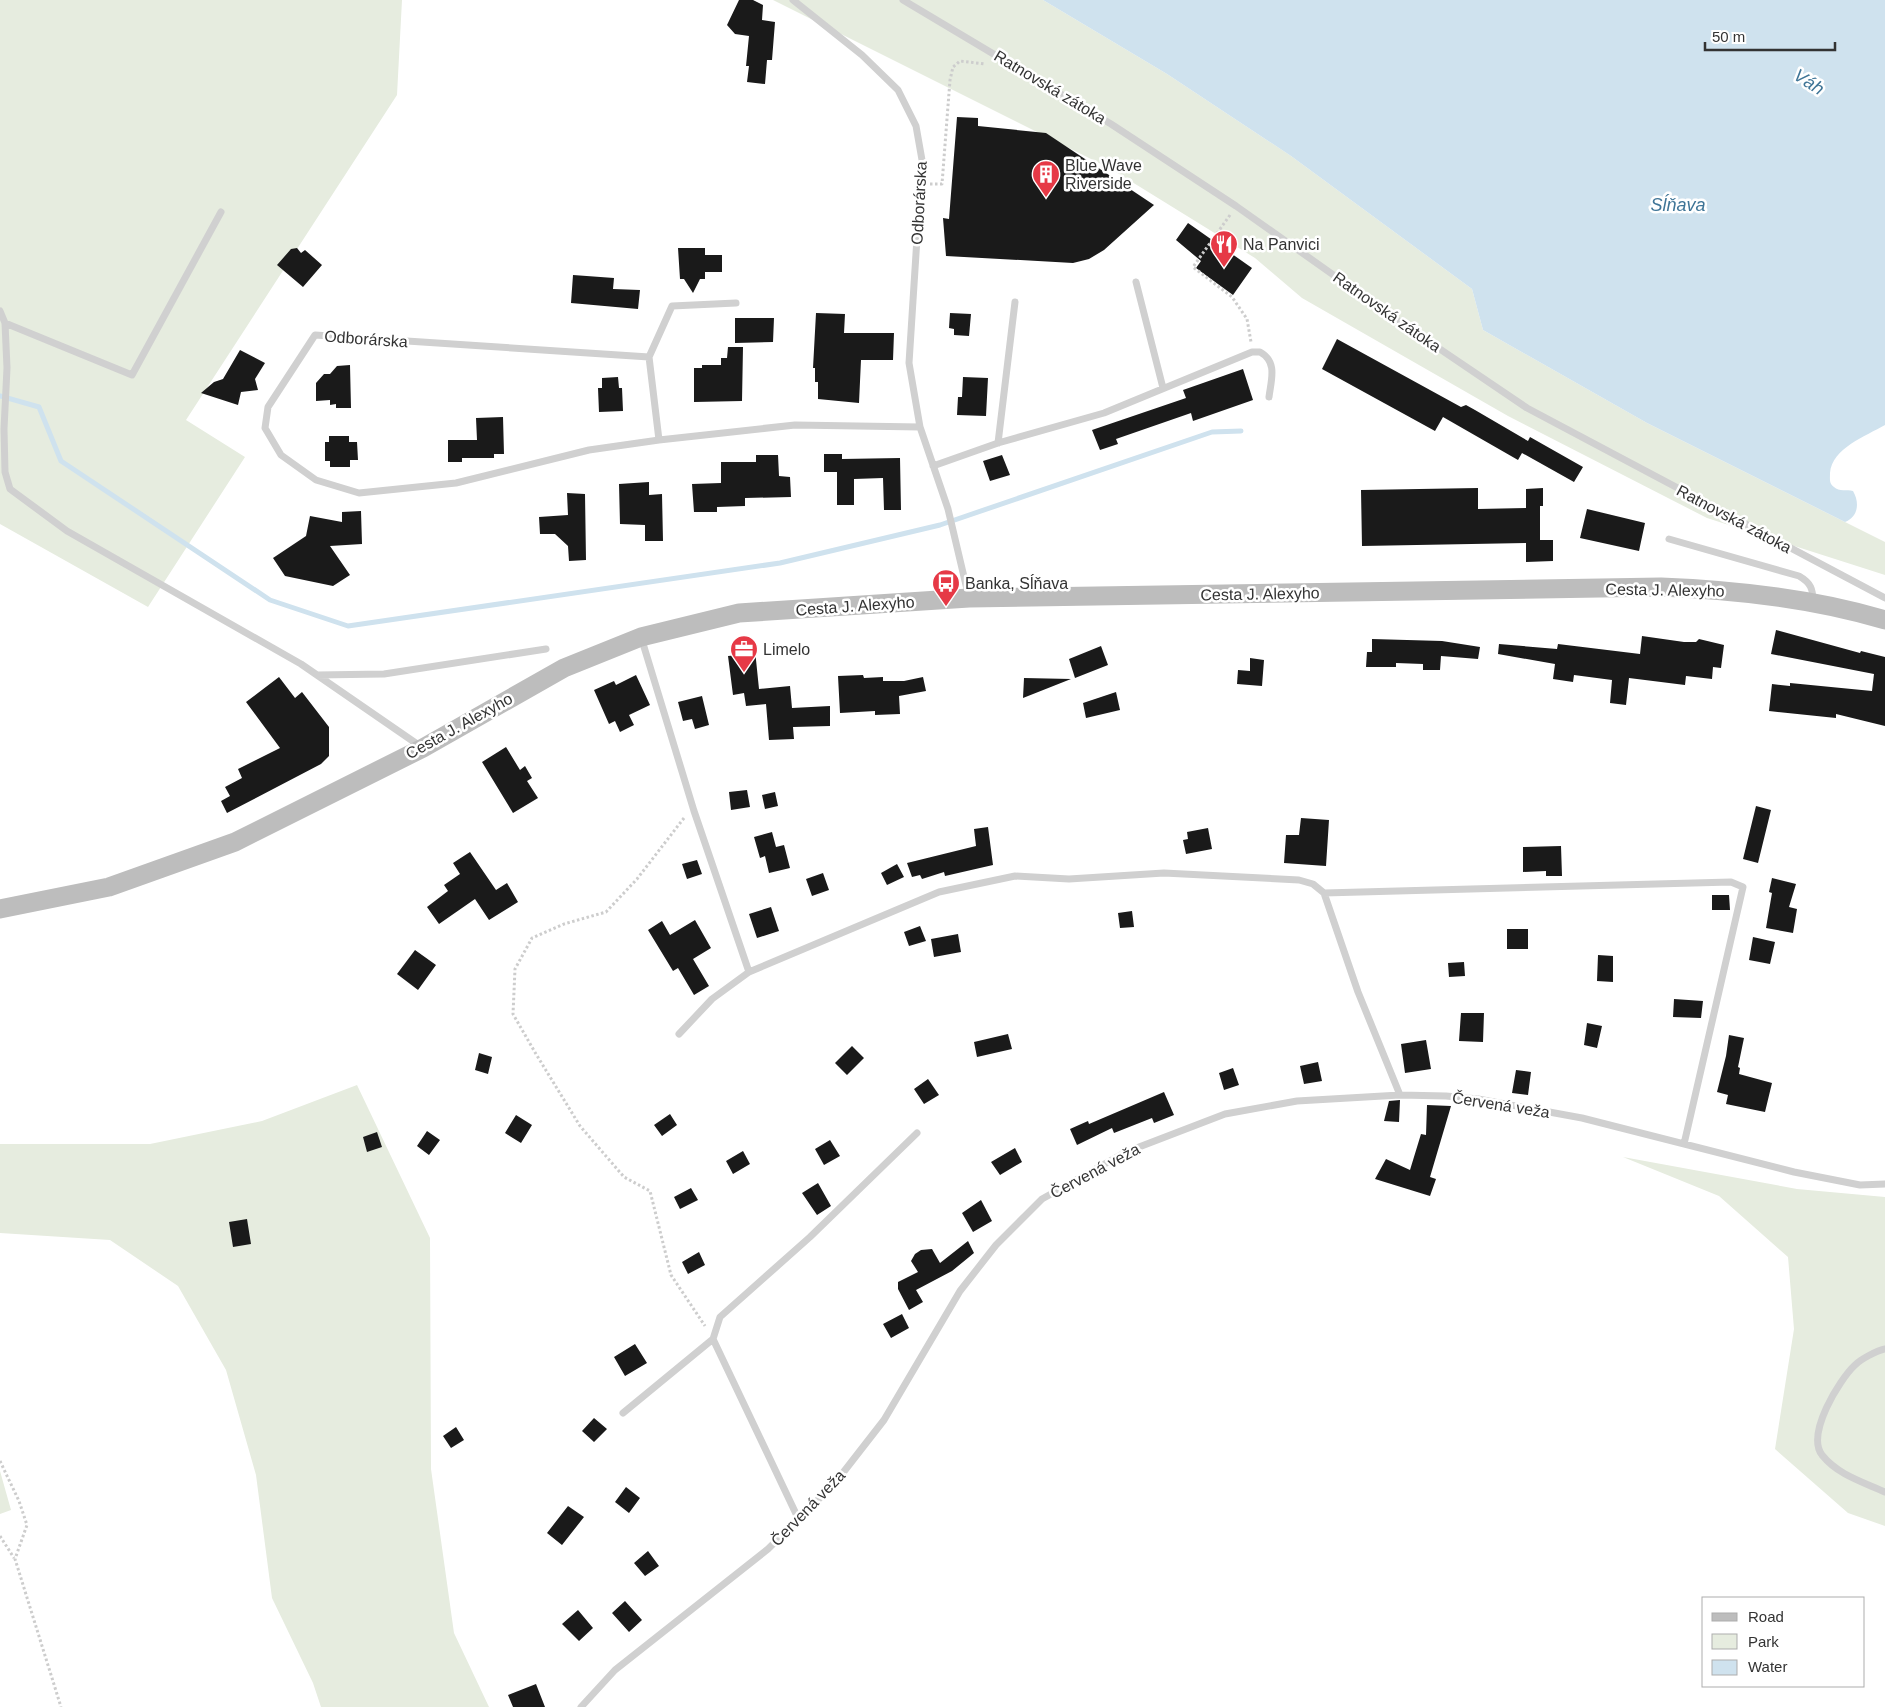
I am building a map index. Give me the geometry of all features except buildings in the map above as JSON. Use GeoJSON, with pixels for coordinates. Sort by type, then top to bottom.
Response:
{"type":"FeatureCollection","features":[{"type":"Feature","properties":{"kind":"main road","name":"Cesta J. Alexyho"},"geometry":{"type":"LineString","coordinates":[[0,909],[109,887],[235,842],[423,748],[564,668],[641,637],[739,613],[969,598],[1661,587],[1737,592],[1813,603],[1885,620]]}},
{"type":"Feature","properties":{"kind":"lane","name":"Odborárska"},"geometry":{"type":"LineString","coordinates":[[793,0],[862,55],[898,90],[916,126],[922,160],[909,364],[920,427],[948,509],[969,598]]}},
{"type":"Feature","properties":{"kind":"lane","name":"Ratnovská zátoka"},"geometry":{"type":"LineString","coordinates":[[903,0],[1111,124],[1236,206],[1397,320],[1526,408],[1885,598]]}},
{"type":"Feature","properties":{"kind":"lane"},"geometry":{"type":"LineString","coordinates":[[5,323],[132,375],[220,212]]}},
{"type":"Feature","properties":{"kind":"lane"},"geometry":{"type":"LineString","coordinates":[[1136,282],[1163,388]]}},
{"type":"Feature","properties":{"kind":"lane"},"geometry":{"type":"LineString","coordinates":[[998,443],[1015,302]]}},
{"type":"Feature","properties":{"kind":"lane"},"geometry":{"type":"LineString","coordinates":[[659,440],[649,357],[672,306],[736,303]]}},
{"type":"Feature","properties":{"kind":"lane"},"geometry":{"type":"LineString","coordinates":[[0,311],[5,323],[7,368],[4,429],[5,472],[10,489],[68,532],[317,675],[423,748]]}},
{"type":"Feature","properties":{"kind":"lane","name":"Odborárska"},"geometry":{"type":"LineString","coordinates":[[649,357],[315,335],[268,407],[265,428],[280,455],[316,480],[359,492],[456,483],[589,450],[659,440],[795,425],[920,427]]}},
{"type":"Feature","properties":{"kind":"lane"},"geometry":{"type":"LineString","coordinates":[[933,466],[998,443],[1104,413],[1253,352],[1260,352],[1271,360],[1273,367],[1269,398]]}},
{"type":"Feature","properties":{"kind":"lane"},"geometry":{"type":"LineString","coordinates":[[1669,539],[1799,576],[1808,581],[1813,590],[1813,603]]}},
{"type":"Feature","properties":{"kind":"lane"},"geometry":{"type":"LineString","coordinates":[[641,637],[694,811],[750,972]]}},
{"type":"Feature","properties":{"kind":"lane"},"geometry":{"type":"LineString","coordinates":[[317,675],[384,674],[546,649]]}},
{"type":"Feature","properties":{"kind":"lane"},"geometry":{"type":"LineString","coordinates":[[679,1034],[712,999],[750,972],[939,892],[1015,876],[1069,879],[1164,873],[1299,880],[1313,884],[1324,892],[1358,992],[1400,1095]]}},
{"type":"Feature","properties":{"kind":"lane"},"geometry":{"type":"LineString","coordinates":[[1324,892],[1731,882],[1743,887],[1684,1144]]}},
{"type":"Feature","properties":{"kind":"lane","name":"Červená veža"},"geometry":{"type":"LineString","coordinates":[[581,1707],[615,1670],[768,1549],[836,1483],[884,1420],[960,1291],[996,1245],[1042,1199],[1126,1152],[1225,1114],[1297,1101],[1400,1095],[1478,1099],[1582,1118],[1794,1172],[1860,1185],[1885,1184]]}},
{"type":"Feature","properties":{"kind":"lane"},"geometry":{"type":"LineString","coordinates":[[623,1413],[713,1339],[720,1317],[810,1237],[917,1133]]}},
{"type":"Feature","properties":{"kind":"lane"},"geometry":{"type":"LineString","coordinates":[[713,1339],[798,1518]]}},
{"type":"Feature","properties":{"kind":"lane"},"geometry":{"type":"LineString","coordinates":[[1885,1349],[1855,1364],[1834,1391],[1817,1436],[1821,1454],[1843,1474],[1885,1492]]}},
{"type":"Feature","properties":{"kind":"path"},"geometry":{"type":"LineString","coordinates":[[921,184],[942,184],[950,80],[953,67],[960,61],[989,64]]}},
{"type":"Feature","properties":{"kind":"path"},"geometry":{"type":"LineString","coordinates":[[1236,206],[1193,267],[1232,297],[1247,319],[1253,352]]}},
{"type":"Feature","properties":{"kind":"path"},"geometry":{"type":"LineString","coordinates":[[694,811],[683,819],[637,879],[606,912],[564,924],[532,938],[515,969],[513,1014],[580,1126],[624,1177],[650,1191],[671,1275],[713,1339]]}},
{"type":"Feature","properties":{"kind":"path"},"geometry":{"type":"LineString","coordinates":[[0,1461],[19,1501],[27,1525],[15,1559]]}},
{"type":"Feature","properties":{"kind":"path"},"geometry":{"type":"LineString","coordinates":[[0,1536],[15,1559],[61,1707]]}},
{"type":"Feature","properties":{"kind":"green space"},"geometry":{"type":"Polygon","coordinates":[[[0,0],[402,0],[397,95],[186,420],[245,457],[148,607],[0,524],[0,0]]]}},
{"type":"Feature","properties":{"kind":"green space"},"geometry":{"type":"Polygon","coordinates":[[[773,0],[1043,0],[1167,74],[1291,156],[1472,289],[1483,330],[1647,423],[1885,542],[1885,575],[1707,518],[1508,416],[1302,298],[1255,258],[1111,169],[773,0]]]}},
{"type":"Feature","properties":{"kind":"green space"},"geometry":{"type":"Polygon","coordinates":[[[357,1085],[430,1238],[431,1469],[454,1633],[489,1707],[321,1707],[313,1683],[272,1598],[256,1475],[226,1370],[178,1286],[110,1240],[0,1233],[0,1144],[150,1144],[262,1121],[357,1085]]]}},
{"type":"Feature","properties":{"kind":"green space"},"geometry":{"type":"Polygon","coordinates":[[[1623,1157],[1797,1189],[1885,1197],[1885,1526],[1848,1513],[1775,1449],[1794,1329],[1788,1257],[1719,1196],[1623,1157]]]}},
{"type":"Feature","properties":{"kind":"green space"},"geometry":{"type":"Polygon","coordinates":[[[0,1471],[11,1510],[0,1514],[0,1471]]]}},
{"type":"Feature","properties":{"kind":"water","name":"Sĺňava"},"geometry":{"type":"Polygon","coordinates":[[[1043,0],[1885,0],[1885,425],[1851,444],[1837,456],[1832,464],[1830,481],[1832,486],[1836,489],[1853,491],[1857,500],[1853,517],[1845,522],[1647,423],[1483,330],[1472,289],[1291,156],[1167,74],[1043,0]]]}},
{"type":"Feature","properties":{"kind":"waterway"},"geometry":{"type":"LineString","coordinates":[[0,396],[39,407],[61,461],[270,600],[348,626],[780,563],[940,525],[1212,432],[1241,431]]}},
{"type":"Feature","properties":{"kind":"place","name":"Blue Wave Riverside"},"geometry":{"type":"Point","coordinates":[1046,198]}},
{"type":"Feature","properties":{"kind":"place","name":"Na Panvici"},"geometry":{"type":"Point","coordinates":[1224,268]}},
{"type":"Feature","properties":{"kind":"place","name":"Banka, Sĺňava"},"geometry":{"type":"Point","coordinates":[946,607]}},
{"type":"Feature","properties":{"kind":"place","name":"Limelo"},"geometry":{"type":"Point","coordinates":[744,673]}},
{"type":"Feature","properties":{"kind":"water label","name":"Váh"},"geometry":{"type":"Point","coordinates":[1809,82]}}]}
